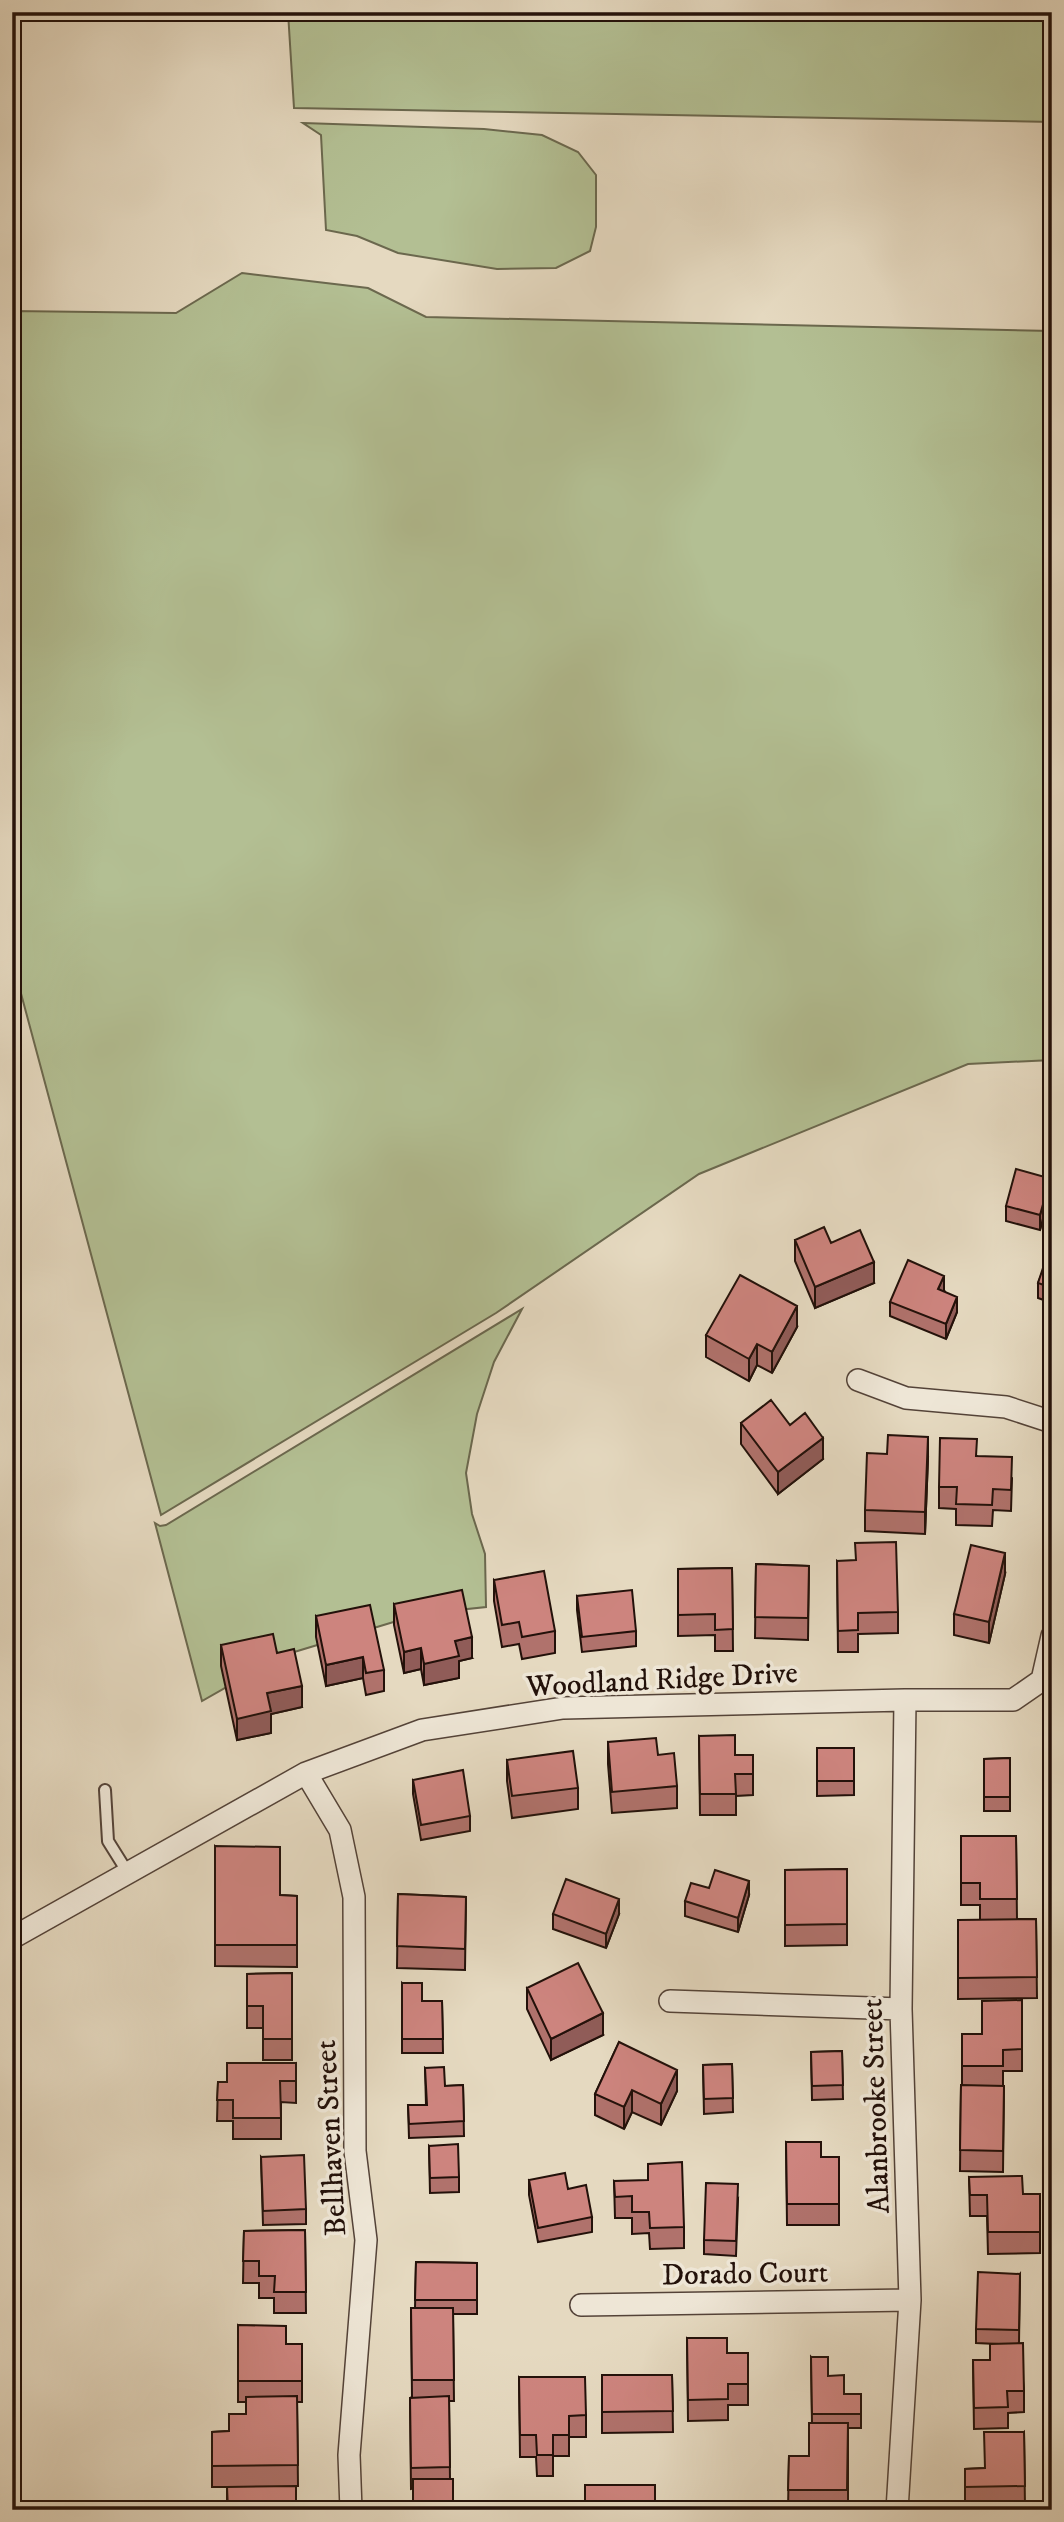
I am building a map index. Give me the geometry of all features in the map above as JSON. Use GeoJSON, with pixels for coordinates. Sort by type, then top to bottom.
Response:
{"type":"FeatureCollection","features":[{"type":"Feature","properties":{"kind":"street"},"geometry":{"type":"LineString","coordinates":[[858,1380],[906,1398],[1006,1407],[1052,1422]]}},
{"type":"Feature","properties":{"kind":"street","name":"Woodland Ridge Drive"},"geometry":{"type":"LineString","coordinates":[[12,1938],[306,1773],[422,1730],[563,1708],[1013,1700],[1042,1680],[1052,1636]]}},
{"type":"Feature","properties":{"kind":"street","name":"Alanbrooke Street"},"geometry":{"type":"LineString","coordinates":[[897,2510],[910,2300],[901,2009],[905,1700]]}},
{"type":"Feature","properties":{"kind":"street","name":"Bellhaven Street"},"geometry":{"type":"LineString","coordinates":[[306,1773],[340,1830],[354,1897],[355,2151],[366,2240],[349,2455],[351,2510]]}},
{"type":"Feature","properties":{"kind":"street"},"geometry":{"type":"LineString","coordinates":[[670,2001],[901,2009]]}},
{"type":"Feature","properties":{"kind":"street","name":"Dorado Court"},"geometry":{"type":"LineString","coordinates":[[581,2305],[910,2300]]}},
{"type":"Feature","properties":{"kind":"lane"},"geometry":{"type":"LineString","coordinates":[[105,1790],[108,1840],[128,1873]]}},
{"type":"Feature","properties":{"kind":"green space"},"geometry":{"type":"Polygon","coordinates":[[[288,12],[1052,12],[1052,122],[294,108],[288,12]]]}},
{"type":"Feature","properties":{"kind":"green space"},"geometry":{"type":"Polygon","coordinates":[[[303,123],[484,129],[542,135],[578,152],[596,175],[596,227],[590,251],[556,268],[497,269],[398,253],[357,236],[326,230],[321,135],[303,123]]]}},
{"type":"Feature","properties":{"kind":"green space"},"geometry":{"type":"Polygon","coordinates":[[[242,273],[368,288],[426,317],[1052,331],[1052,1060],[968,1064],[699,1174],[496,1313],[161,1515],[12,960],[12,311],[176,313],[242,273]]]}},
{"type":"Feature","properties":{"kind":"green space"},"geometry":{"type":"Polygon","coordinates":[[[522,1309],[494,1362],[477,1414],[466,1473],[472,1514],[485,1554],[486,1607],[420,1614],[281,1656],[202,1701],[155,1523],[166,1525],[522,1309]]]}},
{"type":"Feature","properties":{"kind":"building"},"geometry":{"type":"Polygon","coordinates":[[[1016,1169],[1052,1179],[1052,1198],[1045,1197],[1040,1215],[1006,1206],[1016,1169]]]}},
{"type":"Feature","properties":{"kind":"building"},"geometry":{"type":"Polygon","coordinates":[[[824,1227],[831,1243],[860,1230],[874,1262],[815,1287],[795,1240],[824,1227]]]}},
{"type":"Feature","properties":{"kind":"building"},"geometry":{"type":"Polygon","coordinates":[[[1050,1247],[1052,1248],[1052,1288],[1038,1283],[1050,1247]]]}},
{"type":"Feature","properties":{"kind":"building"},"geometry":{"type":"Polygon","coordinates":[[[908,1260],[944,1276],[938,1289],[957,1297],[946,1324],[890,1302],[908,1260]]]}},
{"type":"Feature","properties":{"kind":"building"},"geometry":{"type":"Polygon","coordinates":[[[740,1275],[797,1306],[772,1352],[757,1344],[749,1359],[706,1335],[740,1275]]]}},
{"type":"Feature","properties":{"kind":"building"},"geometry":{"type":"Polygon","coordinates":[[[771,1400],[790,1425],[805,1413],[823,1438],[778,1472],[741,1423],[771,1400]]]}},
{"type":"Feature","properties":{"kind":"building"},"geometry":{"type":"Polygon","coordinates":[[[888,1435],[928,1437],[925,1512],[865,1510],[867,1453],[887,1454],[888,1435]]]}},
{"type":"Feature","properties":{"kind":"building"},"geometry":{"type":"Polygon","coordinates":[[[940,1438],[977,1439],[976,1456],[1012,1457],[1011,1490],[993,1489],[992,1505],[956,1504],[957,1487],[939,1487],[940,1438]]]}},
{"type":"Feature","properties":{"kind":"building"},"geometry":{"type":"Polygon","coordinates":[[[896,1542],[898,1612],[858,1613],[858,1630],[838,1631],[837,1561],[856,1560],[855,1543],[896,1542]]]}},
{"type":"Feature","properties":{"kind":"building"},"geometry":{"type":"Polygon","coordinates":[[[971,1545],[1005,1553],[989,1622],[954,1614],[971,1545]]]}},
{"type":"Feature","properties":{"kind":"building"},"geometry":{"type":"Polygon","coordinates":[[[756,1564],[809,1566],[808,1618],[755,1617],[756,1564]]]}},
{"type":"Feature","properties":{"kind":"building"},"geometry":{"type":"Polygon","coordinates":[[[732,1568],[733,1629],[715,1630],[715,1614],[678,1615],[678,1569],[732,1568]]]}},
{"type":"Feature","properties":{"kind":"building"},"geometry":{"type":"Polygon","coordinates":[[[544,1571],[555,1631],[522,1637],[519,1622],[502,1625],[494,1580],[544,1571]]]}},
{"type":"Feature","properties":{"kind":"building"},"geometry":{"type":"Polygon","coordinates":[[[462,1590],[472,1637],[455,1641],[459,1656],[424,1664],[421,1648],[404,1652],[394,1604],[462,1590]]]}},
{"type":"Feature","properties":{"kind":"building"},"geometry":{"type":"Polygon","coordinates":[[[632,1590],[636,1631],[582,1637],[577,1596],[632,1590]]]}},
{"type":"Feature","properties":{"kind":"building"},"geometry":{"type":"Polygon","coordinates":[[[370,1605],[384,1670],[366,1673],[363,1657],[326,1665],[316,1616],[370,1605]]]}},
{"type":"Feature","properties":{"kind":"building"},"geometry":{"type":"Polygon","coordinates":[[[273,1634],[277,1653],[294,1649],[302,1686],[267,1693],[271,1711],[237,1719],[221,1645],[273,1634]]]}},
{"type":"Feature","properties":{"kind":"building"},"geometry":{"type":"Polygon","coordinates":[[[735,1735],[735,1755],[753,1755],[753,1774],[735,1774],[736,1794],[700,1794],[699,1736],[735,1735]]]}},
{"type":"Feature","properties":{"kind":"building"},"geometry":{"type":"Polygon","coordinates":[[[656,1738],[658,1755],[674,1753],[677,1786],[612,1792],[608,1742],[656,1738]]]}},
{"type":"Feature","properties":{"kind":"building"},"geometry":{"type":"Polygon","coordinates":[[[817,1748],[854,1748],[854,1781],[817,1781],[817,1748]]]}},
{"type":"Feature","properties":{"kind":"building"},"geometry":{"type":"Polygon","coordinates":[[[573,1751],[578,1788],[512,1796],[507,1760],[573,1751]]]}},
{"type":"Feature","properties":{"kind":"building"},"geometry":{"type":"Polygon","coordinates":[[[1010,1758],[1010,1797],[984,1797],[984,1759],[1010,1758]]]}},
{"type":"Feature","properties":{"kind":"building"},"geometry":{"type":"Polygon","coordinates":[[[463,1770],[470,1816],[421,1825],[413,1780],[463,1770]]]}},
{"type":"Feature","properties":{"kind":"building"},"geometry":{"type":"Polygon","coordinates":[[[961,1836],[1016,1836],[1017,1899],[980,1899],[980,1883],[961,1883],[961,1836]]]}},
{"type":"Feature","properties":{"kind":"building"},"geometry":{"type":"Polygon","coordinates":[[[215,1846],[280,1847],[280,1895],[297,1896],[297,1945],[215,1945],[215,1846]]]}},
{"type":"Feature","properties":{"kind":"building"},"geometry":{"type":"Polygon","coordinates":[[[847,1869],[847,1924],[785,1925],[785,1870],[847,1869]]]}},
{"type":"Feature","properties":{"kind":"building"},"geometry":{"type":"Polygon","coordinates":[[[715,1870],[749,1881],[738,1918],[685,1901],[691,1883],[709,1888],[715,1870]]]}},
{"type":"Feature","properties":{"kind":"building"},"geometry":{"type":"Polygon","coordinates":[[[566,1879],[619,1899],[606,1934],[553,1914],[566,1879]]]}},
{"type":"Feature","properties":{"kind":"building"},"geometry":{"type":"Polygon","coordinates":[[[398,1894],[466,1897],[465,1949],[397,1946],[398,1894]]]}},
{"type":"Feature","properties":{"kind":"building"},"geometry":{"type":"Polygon","coordinates":[[[1036,1919],[1037,1977],[958,1978],[958,1920],[1036,1919]]]}},
{"type":"Feature","properties":{"kind":"building"},"geometry":{"type":"Polygon","coordinates":[[[578,1963],[603,2013],[551,2039],[527,1988],[578,1963]]]}},
{"type":"Feature","properties":{"kind":"building"},"geometry":{"type":"Polygon","coordinates":[[[292,1973],[292,2039],[263,2039],[263,2006],[247,2006],[247,1974],[292,1973]]]}},
{"type":"Feature","properties":{"kind":"building"},"geometry":{"type":"Polygon","coordinates":[[[402,1983],[422,1983],[422,2001],[442,2001],[443,2039],[402,2039],[402,1983]]]}},
{"type":"Feature","properties":{"kind":"building"},"geometry":{"type":"Polygon","coordinates":[[[1022,2000],[1022,2049],[1003,2050],[1003,2066],[962,2066],[962,2034],[982,2034],[982,2001],[1022,2000]]]}},
{"type":"Feature","properties":{"kind":"building"},"geometry":{"type":"Polygon","coordinates":[[[619,2042],[677,2070],[661,2104],[632,2090],[624,2107],[595,2094],[619,2042]]]}},
{"type":"Feature","properties":{"kind":"building"},"geometry":{"type":"Polygon","coordinates":[[[842,2051],[843,2085],[812,2086],[811,2052],[842,2051]]]}},
{"type":"Feature","properties":{"kind":"building"},"geometry":{"type":"Polygon","coordinates":[[[227,2063],[296,2063],[296,2081],[280,2081],[281,2118],[233,2118],[233,2100],[217,2100],[218,2082],[227,2082],[227,2063]]]}},
{"type":"Feature","properties":{"kind":"building"},"geometry":{"type":"Polygon","coordinates":[[[732,2064],[733,2098],[704,2099],[703,2065],[732,2064]]]}},
{"type":"Feature","properties":{"kind":"building"},"geometry":{"type":"Polygon","coordinates":[[[444,2067],[445,2086],[463,2085],[464,2121],[409,2124],[408,2105],[427,2105],[425,2068],[444,2067]]]}},
{"type":"Feature","properties":{"kind":"building"},"geometry":{"type":"Polygon","coordinates":[[[961,2085],[1004,2086],[1003,2151],[960,2150],[961,2085]]]}},
{"type":"Feature","properties":{"kind":"building"},"geometry":{"type":"Polygon","coordinates":[[[786,2142],[821,2142],[821,2157],[839,2157],[839,2204],[787,2204],[786,2142]]]}},
{"type":"Feature","properties":{"kind":"building"},"geometry":{"type":"Polygon","coordinates":[[[458,2144],[459,2177],[430,2178],[429,2146],[458,2144]]]}},
{"type":"Feature","properties":{"kind":"building"},"geometry":{"type":"Polygon","coordinates":[[[304,2155],[306,2209],[263,2211],[261,2157],[304,2155]]]}},
{"type":"Feature","properties":{"kind":"building"},"geometry":{"type":"Polygon","coordinates":[[[682,2162],[684,2227],[650,2228],[649,2212],[632,2212],[632,2196],[615,2197],[614,2181],[648,2180],[648,2164],[682,2162]]]}},
{"type":"Feature","properties":{"kind":"building"},"geometry":{"type":"Polygon","coordinates":[[[565,2173],[568,2189],[586,2185],[592,2217],[538,2228],[529,2180],[565,2173]]]}},
{"type":"Feature","properties":{"kind":"building"},"geometry":{"type":"Polygon","coordinates":[[[1022,2176],[1023,2194],[1040,2194],[1040,2232],[988,2232],[987,2195],[970,2195],[969,2177],[1022,2176]]]}},
{"type":"Feature","properties":{"kind":"building"},"geometry":{"type":"Polygon","coordinates":[[[706,2183],[738,2184],[736,2241],[704,2240],[706,2183]]]}},
{"type":"Feature","properties":{"kind":"building"},"geometry":{"type":"Polygon","coordinates":[[[305,2230],[306,2292],[274,2292],[275,2276],[259,2276],[259,2261],[243,2261],[244,2231],[305,2230]]]}},
{"type":"Feature","properties":{"kind":"building"},"geometry":{"type":"Polygon","coordinates":[[[416,2262],[477,2263],[477,2300],[415,2300],[416,2262]]]}},
{"type":"Feature","properties":{"kind":"building"},"geometry":{"type":"Polygon","coordinates":[[[978,2272],[1020,2274],[1019,2330],[976,2329],[978,2272]]]}},
{"type":"Feature","properties":{"kind":"building"},"geometry":{"type":"Polygon","coordinates":[[[411,2308],[453,2308],[454,2380],[412,2380],[411,2308]]]}},
{"type":"Feature","properties":{"kind":"building"},"geometry":{"type":"Polygon","coordinates":[[[238,2325],[286,2326],[286,2344],[302,2344],[302,2381],[238,2381],[238,2325]]]}},
{"type":"Feature","properties":{"kind":"building"},"geometry":{"type":"Polygon","coordinates":[[[687,2338],[727,2338],[727,2353],[748,2353],[748,2384],[728,2384],[728,2399],[688,2400],[687,2338]]]}},
{"type":"Feature","properties":{"kind":"building"},"geometry":{"type":"Polygon","coordinates":[[[1023,2343],[1024,2391],[1007,2391],[1008,2407],[974,2408],[973,2360],[990,2360],[990,2344],[1023,2343]]]}},
{"type":"Feature","properties":{"kind":"building"},"geometry":{"type":"Polygon","coordinates":[[[811,2357],[828,2357],[828,2376],[844,2375],[844,2394],[861,2394],[861,2414],[812,2414],[811,2357]]]}},
{"type":"Feature","properties":{"kind":"building"},"geometry":{"type":"Polygon","coordinates":[[[602,2375],[672,2375],[673,2411],[602,2412],[602,2375]]]}},
{"type":"Feature","properties":{"kind":"building"},"geometry":{"type":"Polygon","coordinates":[[[519,2377],[585,2377],[586,2415],[569,2416],[569,2435],[553,2435],[553,2455],[537,2455],[536,2435],[520,2435],[519,2377]]]}},
{"type":"Feature","properties":{"kind":"building"},"geometry":{"type":"Polygon","coordinates":[[[297,2396],[298,2465],[212,2466],[212,2432],[229,2431],[229,2414],[246,2414],[246,2397],[297,2396]]]}},
{"type":"Feature","properties":{"kind":"building"},"geometry":{"type":"Polygon","coordinates":[[[449,2396],[450,2467],[411,2468],[410,2398],[449,2396]]]}},
{"type":"Feature","properties":{"kind":"building"},"geometry":{"type":"Polygon","coordinates":[[[809,2423],[848,2423],[847,2490],[788,2490],[789,2456],[809,2456],[809,2423]]]}},
{"type":"Feature","properties":{"kind":"building"},"geometry":{"type":"Polygon","coordinates":[[[984,2432],[1024,2432],[1025,2486],[965,2487],[965,2469],[985,2468],[984,2432]]]}},
{"type":"Feature","properties":{"kind":"building"},"geometry":{"type":"Polygon","coordinates":[[[413,2479],[453,2479],[453,2510],[413,2510],[413,2479]]]}},
{"type":"Feature","properties":{"kind":"building"},"geometry":{"type":"Polygon","coordinates":[[[585,2485],[655,2485],[655,2510],[585,2510],[585,2485]]]}},
{"type":"Feature","properties":{"kind":"building"},"geometry":{"type":"Polygon","coordinates":[[[296,2486],[296,2505],[279,2505],[279,2510],[228,2510],[227,2487],[296,2486]]]}},
{"type":"Feature","properties":{"kind":"building"},"geometry":{"type":"Polygon","coordinates":[[[689,2507],[738,2507],[738,2510],[689,2510],[689,2507]]]}}]}
